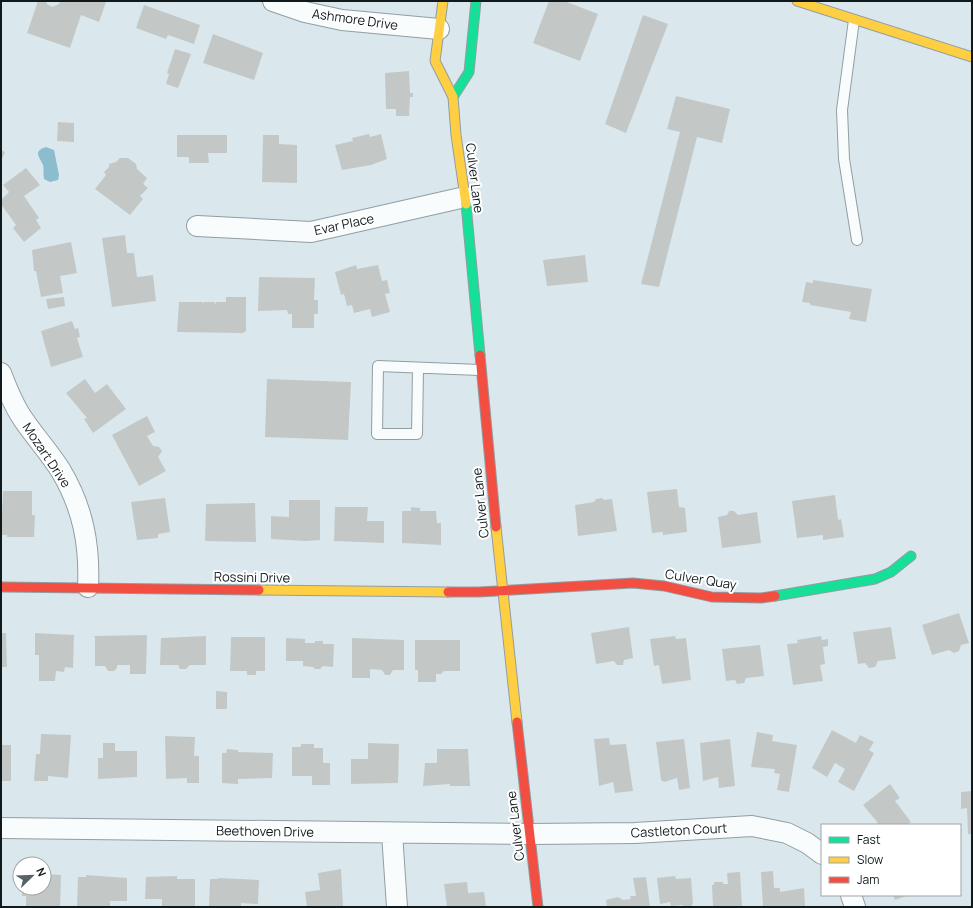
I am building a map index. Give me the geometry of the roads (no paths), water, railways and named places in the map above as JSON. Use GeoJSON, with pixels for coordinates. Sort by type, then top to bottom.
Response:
{"type":"FeatureCollection","features":[{"type":"Feature","properties":{"kind":"main road","name":"Culver Lane"},"geometry":{"type":"LineString","coordinates":[[443,1],[436,61],[453,96],[456,135],[465,198],[502,592],[538,907]]}},
{"type":"Feature","properties":{"kind":"main road"},"geometry":{"type":"LineString","coordinates":[[453,96],[469,72],[476,1]]}},
{"type":"Feature","properties":{"kind":"main road"},"geometry":{"type":"LineString","coordinates":[[797,1],[972,57]]}},
{"type":"Feature","properties":{"kind":"main road","name":"Culver Quay"},"geometry":{"type":"LineString","coordinates":[[502,592],[633,584],[664,586],[712,597],[742,599],[761,598],[875,579],[891,572],[911,556]]}},
{"type":"Feature","properties":{"kind":"main road","name":"Rossini Drive"},"geometry":{"type":"LineString","coordinates":[[1,587],[376,592],[502,592]]}},
{"type":"Feature","properties":{"kind":"street","name":"Ashmore Drive"},"geometry":{"type":"LineString","coordinates":[[273,1],[305,12],[342,20],[439,29]]}},
{"type":"Feature","properties":{"kind":"street","name":"Evar Place"},"geometry":{"type":"LineString","coordinates":[[197,226],[311,232],[465,198]]}},
{"type":"Feature","properties":{"kind":"street","name":"Mozart Drive"},"geometry":{"type":"LineString","coordinates":[[1,373],[22,418],[60,470],[74,495],[82,516],[88,544],[88,587]]}},
{"type":"Feature","properties":{"kind":"street","name":"Castleton Court"},"geometry":{"type":"LineString","coordinates":[[529,834],[635,833],[752,826],[787,833],[807,843],[821,853]]}},
{"type":"Feature","properties":{"kind":"street","name":"Beethoven Drive"},"geometry":{"type":"LineString","coordinates":[[1,828],[529,834]]}},
{"type":"Feature","properties":{"kind":"street"},"geometry":{"type":"LineString","coordinates":[[392,833],[397,907]]}},
{"type":"Feature","properties":{"kind":"street"},"geometry":{"type":"LineString","coordinates":[[851,896],[855,907]]}},
{"type":"Feature","properties":{"kind":"lane"},"geometry":{"type":"LineString","coordinates":[[854,20],[842,110],[844,159],[857,240]]}},
{"type":"Feature","properties":{"kind":"lane"},"geometry":{"type":"LineString","coordinates":[[418,368],[417,434],[377,434],[378,366],[480,370]]}},
{"type":"Feature","properties":{"kind":"water"},"geometry":{"type":"Polygon","coordinates":[[[46,147],[54,150],[59,175],[58,180],[50,182],[44,179],[43,165],[38,154],[39,150],[46,147]]]}}]}
